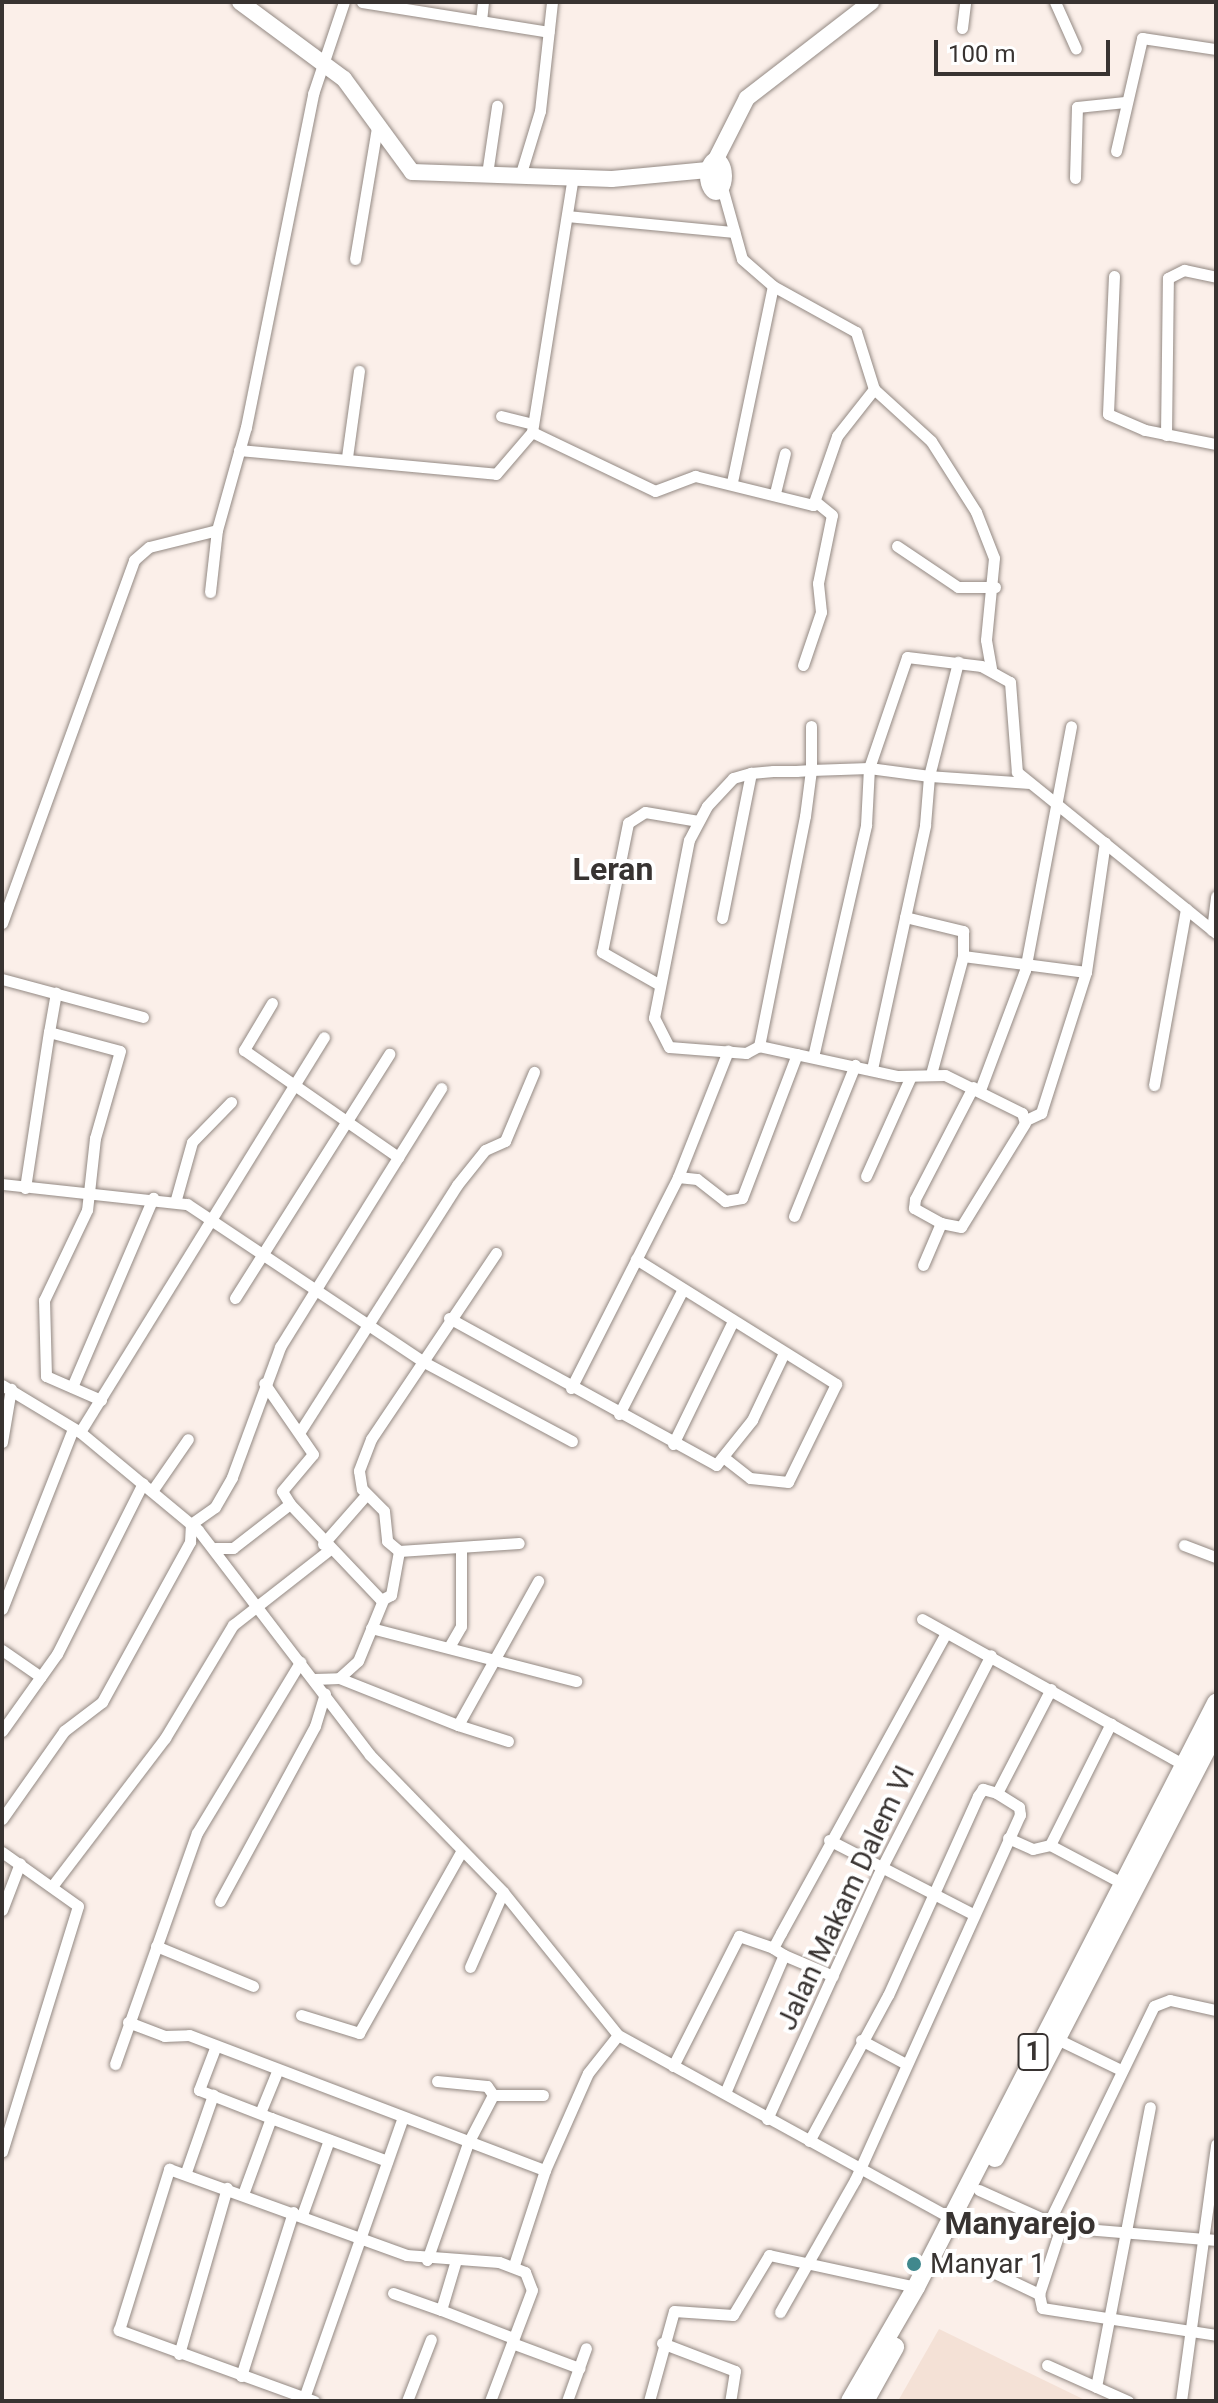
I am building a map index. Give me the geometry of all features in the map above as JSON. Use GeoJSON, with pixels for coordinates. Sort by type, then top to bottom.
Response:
{"type":"FeatureCollection","features":[{"type":"Feature","properties":{"kind":"highway","name":"1"},"geometry":{"type":"LineString","coordinates":[[850,2401],[916,2287],[1216,1703]]}},
{"type":"Feature","properties":{"kind":"highway","name":"1"},"geometry":{"type":"LineString","coordinates":[[865,2401],[979,2190],[1064,2043],[1214,1741]]}},
{"type":"Feature","properties":{"kind":"main road"},"geometry":{"type":"LineString","coordinates":[[240,2],[321,61],[357,95],[412,172],[659,179],[714,167],[747,98],[862,5]]}},
{"type":"Feature","properties":{"kind":"street"},"geometry":{"type":"LineString","coordinates":[[210,592],[217,530],[239,450],[321,61],[344,2]]}},
{"type":"Feature","properties":{"kind":"street"},"geometry":{"type":"LineString","coordinates":[[362,2],[419,6],[481,21],[549,32]]}},
{"type":"Feature","properties":{"kind":"street"},"geometry":{"type":"LineString","coordinates":[[481,21],[483,2]]}},
{"type":"Feature","properties":{"kind":"street"},"geometry":{"type":"LineString","coordinates":[[521,173],[540,111],[552,2]]}},
{"type":"Feature","properties":{"kind":"street"},"geometry":{"type":"LineString","coordinates":[[962,28],[965,2]]}},
{"type":"Feature","properties":{"kind":"street"},"geometry":{"type":"LineString","coordinates":[[1055,2],[1076,49]]}},
{"type":"Feature","properties":{"kind":"street"},"geometry":{"type":"LineString","coordinates":[[1116,151],[1125,102],[1145,36],[1216,49]]}},
{"type":"Feature","properties":{"kind":"street"},"geometry":{"type":"LineString","coordinates":[[1075,178],[1077,107],[1125,102]]}},
{"type":"Feature","properties":{"kind":"street"},"geometry":{"type":"LineString","coordinates":[[487,174],[497,106]]}},
{"type":"Feature","properties":{"kind":"street"},"geometry":{"type":"LineString","coordinates":[[355,259],[377,127]]}},
{"type":"Feature","properties":{"kind":"street"},"geometry":{"type":"LineString","coordinates":[[714,167],[742,259],[773,286],[856,332],[874,389],[949,466],[989,540],[995,587],[986,640],[991,669]]}},
{"type":"Feature","properties":{"kind":"street"},"geometry":{"type":"LineString","coordinates":[[239,450],[347,457],[496,474],[533,428],[573,176]]}},
{"type":"Feature","properties":{"kind":"street"},"geometry":{"type":"LineString","coordinates":[[567,216],[734,232]]}},
{"type":"Feature","properties":{"kind":"street"},"geometry":{"type":"LineString","coordinates":[[1166,435],[1168,278],[1184,270],[1216,277]]}},
{"type":"Feature","properties":{"kind":"street"},"geometry":{"type":"LineString","coordinates":[[1114,276],[1108,414],[1166,435],[1216,444]]}},
{"type":"Feature","properties":{"kind":"street"},"geometry":{"type":"LineString","coordinates":[[732,482],[773,286]]}},
{"type":"Feature","properties":{"kind":"street"},"geometry":{"type":"LineString","coordinates":[[347,457],[359,371]]}},
{"type":"Feature","properties":{"kind":"street"},"geometry":{"type":"LineString","coordinates":[[816,502],[837,436],[874,389]]}},
{"type":"Feature","properties":{"kind":"street"},"geometry":{"type":"LineString","coordinates":[[501,416],[533,428],[660,492],[682,476],[732,482],[816,502],[832,515],[818,578],[821,612],[803,665]]}},
{"type":"Feature","properties":{"kind":"street"},"geometry":{"type":"LineString","coordinates":[[775,493],[785,453]]}},
{"type":"Feature","properties":{"kind":"street"},"geometry":{"type":"LineString","coordinates":[[2,923],[134,560],[149,547],[217,530]]}},
{"type":"Feature","properties":{"kind":"street"},"geometry":{"type":"LineString","coordinates":[[897,546],[952,584],[995,587]]}},
{"type":"Feature","properties":{"kind":"street"},"geometry":{"type":"LineString","coordinates":[[813,1057],[866,825],[869,768],[905,658],[958,662],[991,669],[1015,690],[1010,755],[1028,783],[1214,932]]}},
{"type":"Feature","properties":{"kind":"street"},"geometry":{"type":"LineString","coordinates":[[872,1069],[905,917],[929,776],[958,662]]}},
{"type":"Feature","properties":{"kind":"street"},"geometry":{"type":"LineString","coordinates":[[811,726],[811,770],[759,1046],[750,1053],[680,1050],[661,1041],[654,1018],[698,821],[728,782],[751,773],[811,770],[869,768],[1028,783]]}},
{"type":"Feature","properties":{"kind":"street"},"geometry":{"type":"LineString","coordinates":[[1071,726],[1051,803],[1025,970],[977,1088],[914,1203],[941,1223],[961,1227],[1026,1120],[1041,1113],[1086,972],[1105,842]]}},
{"type":"Feature","properties":{"kind":"street"},"geometry":{"type":"LineString","coordinates":[[722,918],[751,773]]}},
{"type":"Feature","properties":{"kind":"street"},"geometry":{"type":"LineString","coordinates":[[660,985],[602,952],[628,823],[645,812],[698,821]]}},
{"type":"Feature","properties":{"kind":"street"},"geometry":{"type":"LineString","coordinates":[[1214,932],[1216,896]]}},
{"type":"Feature","properties":{"kind":"street"},"geometry":{"type":"LineString","coordinates":[[1154,1085],[1186,909]]}},
{"type":"Feature","properties":{"kind":"street"},"geometry":{"type":"LineString","coordinates":[[905,917],[963,931],[963,956],[931,1074]]}},
{"type":"Feature","properties":{"kind":"street"},"geometry":{"type":"LineString","coordinates":[[963,956],[1025,970],[1086,972]]}},
{"type":"Feature","properties":{"kind":"street"},"geometry":{"type":"LineString","coordinates":[[2,979],[143,1017]]}},
{"type":"Feature","properties":{"kind":"street"},"geometry":{"type":"LineString","coordinates":[[25,1188],[56,993]]}},
{"type":"Feature","properties":{"kind":"street"},"geometry":{"type":"LineString","coordinates":[[272,1003],[243,1048],[291,1087],[398,1157]]}},
{"type":"Feature","properties":{"kind":"street"},"geometry":{"type":"LineString","coordinates":[[49,1032],[121,1053],[95,1138],[89,1191],[44,1300],[46,1376],[101,1400]]}},
{"type":"Feature","properties":{"kind":"street"},"geometry":{"type":"LineString","coordinates":[[2,1609],[76,1430],[101,1400],[324,1037]]}},
{"type":"Feature","properties":{"kind":"street"},"geometry":{"type":"LineString","coordinates":[[759,1046],[910,1078],[931,1074],[977,1088],[1026,1120]]}},
{"type":"Feature","properties":{"kind":"street"},"geometry":{"type":"LineString","coordinates":[[571,1388],[678,1177],[728,1051]]}},
{"type":"Feature","properties":{"kind":"street"},"geometry":{"type":"LineString","coordinates":[[235,1298],[389,1054]]}},
{"type":"Feature","properties":{"kind":"street"},"geometry":{"type":"LineString","coordinates":[[678,1177],[697,1179],[725,1201],[742,1198],[797,1054]]}},
{"type":"Feature","properties":{"kind":"street"},"geometry":{"type":"LineString","coordinates":[[794,1216],[855,1065]]}},
{"type":"Feature","properties":{"kind":"street"},"geometry":{"type":"LineString","coordinates":[[383,1600],[326,1547],[290,1504],[283,1489],[313,1452],[300,1440],[301,1430],[471,1166],[505,1141],[534,1072]]}},
{"type":"Feature","properties":{"kind":"street"},"geometry":{"type":"LineString","coordinates":[[866,1176],[910,1078]]}},
{"type":"Feature","properties":{"kind":"street"},"geometry":{"type":"LineString","coordinates":[[191,1524],[215,1507],[232,1477],[264,1383],[315,1291],[441,1088]]}},
{"type":"Feature","properties":{"kind":"street"},"geometry":{"type":"LineString","coordinates":[[176,1199],[192,1142],[231,1102]]}},
{"type":"Feature","properties":{"kind":"street"},"geometry":{"type":"LineString","coordinates":[[2,1184],[176,1199],[422,1361],[572,1441]]}},
{"type":"Feature","properties":{"kind":"street"},"geometry":{"type":"LineString","coordinates":[[72,1387],[153,1198]]}},
{"type":"Feature","properties":{"kind":"street"},"geometry":{"type":"LineString","coordinates":[[923,1265],[941,1223]]}},
{"type":"Feature","properties":{"kind":"street"},"geometry":{"type":"LineString","coordinates":[[496,1253],[449,1318],[358,1463],[366,1495],[384,1511],[387,1541],[399,1551],[519,1543]]}},
{"type":"Feature","properties":{"kind":"street"},"geometry":{"type":"LineString","coordinates":[[636,1259],[732,1323],[837,1386],[790,1480],[750,1478],[724,1458]]}},
{"type":"Feature","properties":{"kind":"street"},"geometry":{"type":"LineString","coordinates":[[619,1414],[683,1289]]}},
{"type":"Feature","properties":{"kind":"street"},"geometry":{"type":"LineString","coordinates":[[449,1318],[713,1465],[724,1458],[784,1353]]}},
{"type":"Feature","properties":{"kind":"street"},"geometry":{"type":"LineString","coordinates":[[673,1444],[732,1323]]}},
{"type":"Feature","properties":{"kind":"street"},"geometry":{"type":"LineString","coordinates":[[264,1383],[301,1430]]}},
{"type":"Feature","properties":{"kind":"street"},"geometry":{"type":"LineString","coordinates":[[2,1442],[6,1387],[76,1430],[191,1524],[215,1548],[325,1694],[461,1852],[503,1892],[618,2035],[951,2218]]}},
{"type":"Feature","properties":{"kind":"street"},"geometry":{"type":"LineString","coordinates":[[2,1731],[41,1677],[148,1487],[188,1439]]}},
{"type":"Feature","properties":{"kind":"street"},"geometry":{"type":"LineString","coordinates":[[53,1885],[165,1738],[233,1625],[326,1547],[366,1495]]}},
{"type":"Feature","properties":{"kind":"street"},"geometry":{"type":"LineString","coordinates":[[215,1548],[233,1548],[290,1504]]}},
{"type":"Feature","properties":{"kind":"street"},"geometry":{"type":"LineString","coordinates":[[2,1819],[64,1731],[102,1702],[190,1542],[191,1524]]}},
{"type":"Feature","properties":{"kind":"street"},"geometry":{"type":"LineString","coordinates":[[1184,1545],[1216,1557]]}},
{"type":"Feature","properties":{"kind":"street"},"geometry":{"type":"LineString","coordinates":[[449,1647],[461,1626],[461,1547]]}},
{"type":"Feature","properties":{"kind":"street"},"geometry":{"type":"LineString","coordinates":[[339,1678],[363,1654],[383,1600],[391,1595],[399,1551]]}},
{"type":"Feature","properties":{"kind":"street"},"geometry":{"type":"LineString","coordinates":[[458,1725],[491,1657],[538,1581]]}},
{"type":"Feature","properties":{"kind":"street"},"geometry":{"type":"LineString","coordinates":[[922,1619],[1183,1764]]}},
{"type":"Feature","properties":{"kind":"street"},"geometry":{"type":"LineString","coordinates":[[371,1628],[576,1681]]}},
{"type":"Feature","properties":{"kind":"street"},"geometry":{"type":"LineString","coordinates":[[773,1948],[829,1840],[946,1633]]}},
{"type":"Feature","properties":{"kind":"street"},"geometry":{"type":"LineString","coordinates":[[2,1650],[41,1677]]}},
{"type":"Feature","properties":{"kind":"street","name":"Jalan Makam Dalem VI"},"geometry":{"type":"LineString","coordinates":[[767,2119],[882,1867],[991,1655]]}},
{"type":"Feature","properties":{"kind":"street"},"geometry":{"type":"LineString","coordinates":[[115,2064],[197,1833],[300,1662]]}},
{"type":"Feature","properties":{"kind":"street"},"geometry":{"type":"LineString","coordinates":[[314,1679],[339,1678],[458,1725],[508,1741]]}},
{"type":"Feature","properties":{"kind":"street"},"geometry":{"type":"LineString","coordinates":[[997,1793],[1051,1689]]}},
{"type":"Feature","properties":{"kind":"street"},"geometry":{"type":"LineString","coordinates":[[220,1901],[315,1726],[325,1694]]}},
{"type":"Feature","properties":{"kind":"street"},"geometry":{"type":"LineString","coordinates":[[1050,1845],[1111,1723]]}},
{"type":"Feature","properties":{"kind":"street"},"geometry":{"type":"LineString","coordinates":[[780,2312],[860,2168],[1021,1809],[997,1793],[982,1789],[809,2141]]}},
{"type":"Feature","properties":{"kind":"street"},"geometry":{"type":"LineString","coordinates":[[1008,1838],[1033,1849],[1050,1845],[1122,1883]]}},
{"type":"Feature","properties":{"kind":"street"},"geometry":{"type":"LineString","coordinates":[[829,1840],[973,1914]]}},
{"type":"Feature","properties":{"kind":"street"},"geometry":{"type":"LineString","coordinates":[[2,1852],[53,1885],[78,1906],[2,2152]]}},
{"type":"Feature","properties":{"kind":"street"},"geometry":{"type":"LineString","coordinates":[[301,2015],[359,2033],[461,1852]]}},
{"type":"Feature","properties":{"kind":"street"},"geometry":{"type":"LineString","coordinates":[[2,1910],[20,1863]]}},
{"type":"Feature","properties":{"kind":"street"},"geometry":{"type":"LineString","coordinates":[[470,1967],[503,1892]]}},
{"type":"Feature","properties":{"kind":"street"},"geometry":{"type":"LineString","coordinates":[[673,2066],[739,1936],[833,1976]]}},
{"type":"Feature","properties":{"kind":"street"},"geometry":{"type":"LineString","coordinates":[[156,1946],[253,1986]]}},
{"type":"Feature","properties":{"kind":"street"},"geometry":{"type":"LineString","coordinates":[[725,2093],[784,1955]]}},
{"type":"Feature","properties":{"kind":"street"},"geometry":{"type":"LineString","coordinates":[[1049,2222],[1121,2070],[1158,2002],[1216,2010]]}},
{"type":"Feature","properties":{"kind":"street"},"geometry":{"type":"LineString","coordinates":[[128,2022],[215,2048],[276,2074],[545,2170]]}},
{"type":"Feature","properties":{"kind":"street"},"geometry":{"type":"LineString","coordinates":[[514,2265],[545,2170],[588,2073],[618,2035]]}},
{"type":"Feature","properties":{"kind":"street"},"geometry":{"type":"LineString","coordinates":[[861,2040],[906,2064]]}},
{"type":"Feature","properties":{"kind":"street"},"geometry":{"type":"LineString","coordinates":[[1064,2043],[1121,2070]]}},
{"type":"Feature","properties":{"kind":"street"},"geometry":{"type":"LineString","coordinates":[[215,2048],[198,2084],[213,2095],[387,2161]]}},
{"type":"Feature","properties":{"kind":"street"},"geometry":{"type":"LineString","coordinates":[[243,2194],[276,2074]]}},
{"type":"Feature","properties":{"kind":"street"},"geometry":{"type":"LineString","coordinates":[[437,2081],[487,2086],[493,2095]]}},
{"type":"Feature","properties":{"kind":"street"},"geometry":{"type":"LineString","coordinates":[[186,2172],[213,2095]]}},
{"type":"Feature","properties":{"kind":"street"},"geometry":{"type":"LineString","coordinates":[[493,2095],[543,2095]]}},
{"type":"Feature","properties":{"kind":"street"},"geometry":{"type":"LineString","coordinates":[[427,2260],[468,2143],[493,2095]]}},
{"type":"Feature","properties":{"kind":"street"},"geometry":{"type":"LineString","coordinates":[[1096,2387],[1150,2107]]}},
{"type":"Feature","properties":{"kind":"street"},"geometry":{"type":"LineString","coordinates":[[402,2120],[359,2237],[309,2399],[179,2354],[118,2326],[165,2175],[171,2167],[359,2237],[427,2260],[514,2265],[533,2285],[490,2401]]}},
{"type":"Feature","properties":{"kind":"street"},"geometry":{"type":"LineString","coordinates":[[241,2376],[297,2213],[329,2140]]}},
{"type":"Feature","properties":{"kind":"street"},"geometry":{"type":"LineString","coordinates":[[1181,2401],[1216,2144]]}},
{"type":"Feature","properties":{"kind":"street"},"geometry":{"type":"LineString","coordinates":[[179,2354],[227,2188]]}},
{"type":"Feature","properties":{"kind":"street"},"geometry":{"type":"LineString","coordinates":[[979,2190],[1061,2227],[1126,2235],[1216,2240]]}},
{"type":"Feature","properties":{"kind":"street"},"geometry":{"type":"LineString","coordinates":[[1061,2227],[1039,2294],[1042,2308],[1216,2335]]}},
{"type":"Feature","properties":{"kind":"street"},"geometry":{"type":"LineString","coordinates":[[649,2401],[662,2343],[677,2309],[733,2315],[769,2255],[808,2260],[916,2287]]}},
{"type":"Feature","properties":{"kind":"street"},"geometry":{"type":"LineString","coordinates":[[441,2310],[456,2260]]}},
{"type":"Feature","properties":{"kind":"street"},"geometry":{"type":"LineString","coordinates":[[978,2265],[1039,2294]]}},
{"type":"Feature","properties":{"kind":"street"},"geometry":{"type":"LineString","coordinates":[[393,2293],[579,2368]]}},
{"type":"Feature","properties":{"kind":"street"},"geometry":{"type":"LineString","coordinates":[[407,2401],[431,2339]]}},
{"type":"Feature","properties":{"kind":"street"},"geometry":{"type":"LineString","coordinates":[[662,2343],[735,2371],[730,2401]]}},
{"type":"Feature","properties":{"kind":"street"},"geometry":{"type":"LineString","coordinates":[[567,2401],[586,2348]]}},
{"type":"Feature","properties":{"kind":"street"},"geometry":{"type":"LineString","coordinates":[[1047,2365],[1128,2401]]}},
{"type":"Feature","properties":{"kind":"shaded area"},"geometry":{"type":"Polygon","coordinates":[[[939,2329],[1087,2401],[898,2401],[939,2329]]]}},
{"type":"Feature","properties":{"kind":"place","name":"Manyar 1"},"geometry":{"type":"Point","coordinates":[914,2264]}},
{"type":"Feature","properties":{"kind":"district","name":"Leran"},"geometry":{"type":"Point","coordinates":[613,869]}},
{"type":"Feature","properties":{"kind":"district","name":"Manyarejo"},"geometry":{"type":"Point","coordinates":[1020,2223]}}]}
